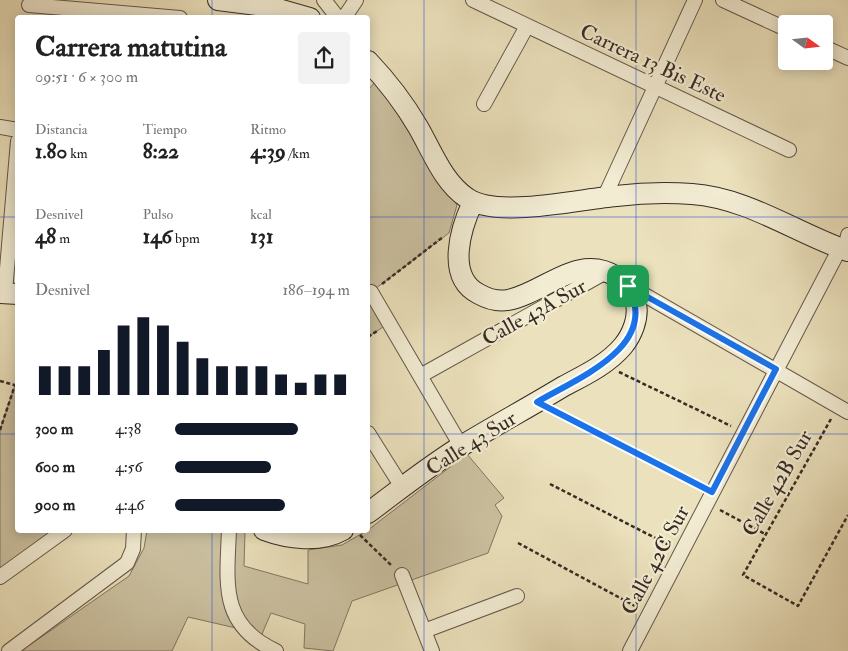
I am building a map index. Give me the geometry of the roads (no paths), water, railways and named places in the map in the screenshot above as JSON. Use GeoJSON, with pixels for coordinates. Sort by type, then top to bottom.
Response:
{"type":"FeatureCollection","features":[{"type":"Feature","properties":{"kind":"street"},"geometry":{"type":"LineString","coordinates":[[218,0],[271,7],[299,15]]}},
{"type":"Feature","properties":{"kind":"street"},"geometry":{"type":"LineString","coordinates":[[324,0],[336,15]]}},
{"type":"Feature","properties":{"kind":"street"},"geometry":{"type":"LineString","coordinates":[[346,15],[356,0]]}},
{"type":"Feature","properties":{"kind":"street","name":"Carrera 13 Bis Este"},"geometry":{"type":"LineString","coordinates":[[473,0],[789,150]]}},
{"type":"Feature","properties":{"kind":"street"},"geometry":{"type":"LineString","coordinates":[[604,198],[695,0]]}},
{"type":"Feature","properties":{"kind":"street"},"geometry":{"type":"LineString","coordinates":[[723,0],[778,25]]}},
{"type":"Feature","properties":{"kind":"street"},"geometry":{"type":"LineString","coordinates":[[28,7],[139,15]]}},
{"type":"Feature","properties":{"kind":"street"},"geometry":{"type":"LineString","coordinates":[[484,104],[527,26]]}},
{"type":"Feature","properties":{"kind":"street"},"geometry":{"type":"LineString","coordinates":[[833,51],[848,58]]}},
{"type":"Feature","properties":{"kind":"street"},"geometry":{"type":"LineString","coordinates":[[370,63],[396,92],[452,185],[473,202],[506,208],[673,193],[715,197],[741,205],[845,246]]}},
{"type":"Feature","properties":{"kind":"street"},"geometry":{"type":"LineString","coordinates":[[0,127],[15,130]]}},
{"type":"Feature","properties":{"kind":"street"},"geometry":{"type":"LineString","coordinates":[[8,293],[10,216],[15,169]]}},
{"type":"Feature","properties":{"kind":"street","name":"Calle 43A Sur"},"geometry":{"type":"LineString","coordinates":[[473,202],[464,221],[458,249],[459,260],[466,283],[475,293],[487,299],[508,300],[568,273],[592,268],[606,272]]}},
{"type":"Feature","properties":{"kind":"street","name":"Calle 42C Sur"},"geometry":{"type":"LineString","coordinates":[[630,651],[776,369],[845,246]]}},
{"type":"Feature","properties":{"kind":"street"},"geometry":{"type":"LineString","coordinates":[[606,272],[843,409]]}},
{"type":"Feature","properties":{"kind":"street","name":"Calle 43A Sur"},"geometry":{"type":"LineString","coordinates":[[420,376],[606,272]]}},
{"type":"Feature","properties":{"kind":"street","name":"Calle 43 Sur"},"geometry":{"type":"LineString","coordinates":[[370,511],[462,446],[603,364],[624,345],[633,328],[637,310],[628,286]]}},
{"type":"Feature","properties":{"kind":"street"},"geometry":{"type":"LineString","coordinates":[[371,292],[462,446]]}},
{"type":"Feature","properties":{"kind":"street"},"geometry":{"type":"LineString","coordinates":[[370,436],[402,487]]}},
{"type":"Feature","properties":{"kind":"street"},"geometry":{"type":"LineString","coordinates":[[0,577],[61,533]]}},
{"type":"Feature","properties":{"kind":"street"},"geometry":{"type":"LineString","coordinates":[[9,651],[127,563],[133,549],[134,533]]}},
{"type":"Feature","properties":{"kind":"street"},"geometry":{"type":"LineString","coordinates":[[229,533],[227,589],[229,602],[242,627],[255,639],[276,651]]}},
{"type":"Feature","properties":{"kind":"street"},"geometry":{"type":"LineString","coordinates":[[274,533],[283,536],[308,538],[330,536],[336,533]]}},
{"type":"Feature","properties":{"kind":"street"},"geometry":{"type":"LineString","coordinates":[[402,575],[432,651]]}},
{"type":"Feature","properties":{"kind":"street"},"geometry":{"type":"LineString","coordinates":[[424,631],[517,596]]}}]}
